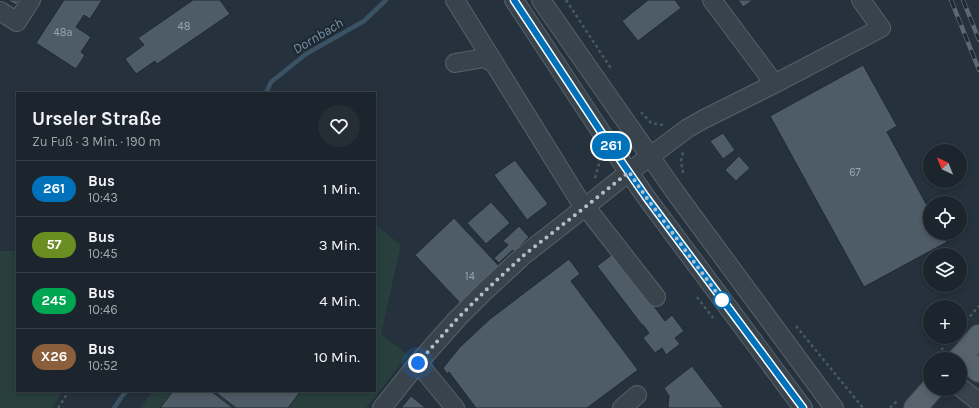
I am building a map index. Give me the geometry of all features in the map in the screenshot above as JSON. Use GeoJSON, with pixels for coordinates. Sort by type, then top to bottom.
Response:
{"type":"FeatureCollection","features":[{"type":"Feature","properties":{"kind":"main road"},"geometry":{"type":"LineString","coordinates":[[963,352],[972,329]]}},
{"type":"Feature","properties":{"kind":"main road"},"geometry":{"type":"LineString","coordinates":[[967,362],[979,371]]}},
{"type":"Feature","properties":{"kind":"main road"},"geometry":{"type":"LineString","coordinates":[[915,408],[926,396]]}},
{"type":"Feature","properties":{"kind":"street"},"geometry":{"type":"LineString","coordinates":[[0,11],[17,22],[31,0]]}},
{"type":"Feature","properties":{"kind":"street"},"geometry":{"type":"LineString","coordinates":[[455,0],[585,207],[656,297]]}},
{"type":"Feature","properties":{"kind":"street"},"geometry":{"type":"LineString","coordinates":[[514,0],[603,135],[651,204],[803,408]]}},
{"type":"Feature","properties":{"kind":"street"},"geometry":{"type":"LineString","coordinates":[[541,0],[677,196],[834,408]]}},
{"type":"Feature","properties":{"kind":"street"},"geometry":{"type":"LineString","coordinates":[[712,0],[774,84]]}},
{"type":"Feature","properties":{"kind":"street"},"geometry":{"type":"LineString","coordinates":[[382,408],[418,363],[457,319],[485,291],[524,255],[629,172],[688,128],[704,118],[774,84],[880,28],[862,0]]}},
{"type":"Feature","properties":{"kind":"street"},"geometry":{"type":"LineString","coordinates":[[455,63],[484,58],[494,63]]}},
{"type":"Feature","properties":{"kind":"street"},"geometry":{"type":"LineString","coordinates":[[418,363],[455,408]]}},
{"type":"Feature","properties":{"kind":"street"},"geometry":{"type":"LineString","coordinates":[[967,393],[979,402]]}},
{"type":"Feature","properties":{"kind":"street"},"geometry":{"type":"LineString","coordinates":[[622,408],[637,395]]}},
{"type":"Feature","properties":{"kind":"path"},"geometry":{"type":"LineString","coordinates":[[566,0],[614,73]]}},
{"type":"Feature","properties":{"kind":"path"},"geometry":{"type":"LineString","coordinates":[[640,110],[651,123],[664,126],[668,125]]}},
{"type":"Feature","properties":{"kind":"path"},"geometry":{"type":"LineString","coordinates":[[682,172],[681,162],[683,152]]}},
{"type":"Feature","properties":{"kind":"path"},"geometry":{"type":"LineString","coordinates":[[972,329],[979,306]]}},
{"type":"Feature","properties":{"kind":"path"},"geometry":{"type":"LineString","coordinates":[[58,408],[68,392]]}},
{"type":"Feature","properties":{"kind":"green space"},"geometry":{"type":"Polygon","coordinates":[[[376,225],[401,245],[381,334],[408,355],[366,408],[140,408],[152,392],[376,392],[376,225]]]}},
{"type":"Feature","properties":{"kind":"green space"},"geometry":{"type":"Polygon","coordinates":[[[16,251],[16,392],[62,392],[52,408],[0,408],[0,252],[16,251]]]}},
{"type":"Feature","properties":{"kind":"building"},"geometry":{"type":"Polygon","coordinates":[[[7,0],[19,0],[16,5],[7,0]]]}},
{"type":"Feature","properties":{"kind":"building"},"geometry":{"type":"Polygon","coordinates":[[[64,0],[102,0],[90,19],[84,15],[76,27],[91,37],[81,52],[85,55],[76,69],[36,43],[64,0]]]}},
{"type":"Feature","properties":{"kind":"building"},"geometry":{"type":"Polygon","coordinates":[[[193,0],[220,0],[230,14],[157,64],[155,61],[136,74],[125,59],[144,45],[138,38],[193,0]]]}},
{"type":"Feature","properties":{"kind":"building"},"geometry":{"type":"Polygon","coordinates":[[[648,0],[675,0],[681,8],[638,41],[622,21],[648,0]]]}},
{"type":"Feature","properties":{"kind":"building"},"geometry":{"type":"Polygon","coordinates":[[[738,0],[753,0],[743,7],[738,0]]]}},
{"type":"Feature","properties":{"kind":"building"},"geometry":{"type":"Polygon","coordinates":[[[863,65],[897,126],[887,132],[923,198],[923,240],[946,240],[947,242],[936,248],[923,248],[923,255],[864,287],[770,116],[863,65]]]}},
{"type":"Feature","properties":{"kind":"building"},"geometry":{"type":"Polygon","coordinates":[[[723,133],[735,150],[723,159],[710,141],[723,133]]]}},
{"type":"Feature","properties":{"kind":"building"},"geometry":{"type":"Polygon","coordinates":[[[739,156],[750,168],[736,181],[725,170],[739,156]]]}},
{"type":"Feature","properties":{"kind":"building"},"geometry":{"type":"Polygon","coordinates":[[[515,160],[548,204],[527,220],[494,175],[515,160]]]}},
{"type":"Feature","properties":{"kind":"building"},"geometry":{"type":"Polygon","coordinates":[[[491,202],[510,223],[486,244],[467,223],[491,202]]]}},
{"type":"Feature","properties":{"kind":"building"},"geometry":{"type":"Polygon","coordinates":[[[454,218],[500,267],[461,304],[415,255],[454,218]]]}},
{"type":"Feature","properties":{"kind":"building"},"geometry":{"type":"Polygon","coordinates":[[[519,226],[529,237],[514,252],[513,250],[499,263],[494,258],[508,245],[503,241],[519,226]]]}},
{"type":"Feature","properties":{"kind":"building"},"geometry":{"type":"Polygon","coordinates":[[[614,253],[665,321],[672,315],[684,331],[675,338],[680,344],[666,355],[662,348],[655,353],[643,338],[649,333],[597,266],[614,253]]]}},
{"type":"Feature","properties":{"kind":"building"},"geometry":{"type":"Polygon","coordinates":[[[569,259],[580,274],[571,281],[638,370],[587,408],[476,408],[449,372],[447,374],[443,368],[460,347],[490,319],[569,259]]]}},
{"type":"Feature","properties":{"kind":"building"},"geometry":{"type":"Polygon","coordinates":[[[692,366],[724,408],[669,408],[669,396],[664,388],[692,366]]]}},
{"type":"Feature","properties":{"kind":"building"},"geometry":{"type":"Polygon","coordinates":[[[172,392],[212,392],[233,408],[160,408],[172,392]]]}},
{"type":"Feature","properties":{"kind":"building"},"geometry":{"type":"Polygon","coordinates":[[[215,392],[300,392],[288,408],[236,408],[215,392]]]}},
{"type":"Feature","properties":{"kind":"building"},"geometry":{"type":"Polygon","coordinates":[[[411,396],[426,408],[401,408],[411,396]]]}},
{"type":"Feature","properties":{"kind":"waterway","name":"Dornbach"},"geometry":{"type":"LineString","coordinates":[[266,92],[271,82],[306,54],[364,21],[386,0]]}},
{"type":"Feature","properties":{"kind":"waterway","name":"Dornbach"},"geometry":{"type":"LineString","coordinates":[[114,408],[126,392]]}},
{"type":"Feature","properties":{"kind":"railway"},"geometry":{"type":"LineString","coordinates":[[951,0],[979,70]]}},
{"type":"Feature","properties":{"kind":"railway"},"geometry":{"type":"LineString","coordinates":[[963,0],[979,40]]}},
{"type":"Feature","properties":{"kind":"bus line","name":"261"},"geometry":{"type":"LineString","coordinates":[[514,0],[603,135],[646,197],[803,408]]}},
{"type":"Feature","properties":{"kind":"route"},"geometry":{"type":"LineString","coordinates":[[418,363],[457,319],[524,255],[629,172],[722,300]]}}]}
